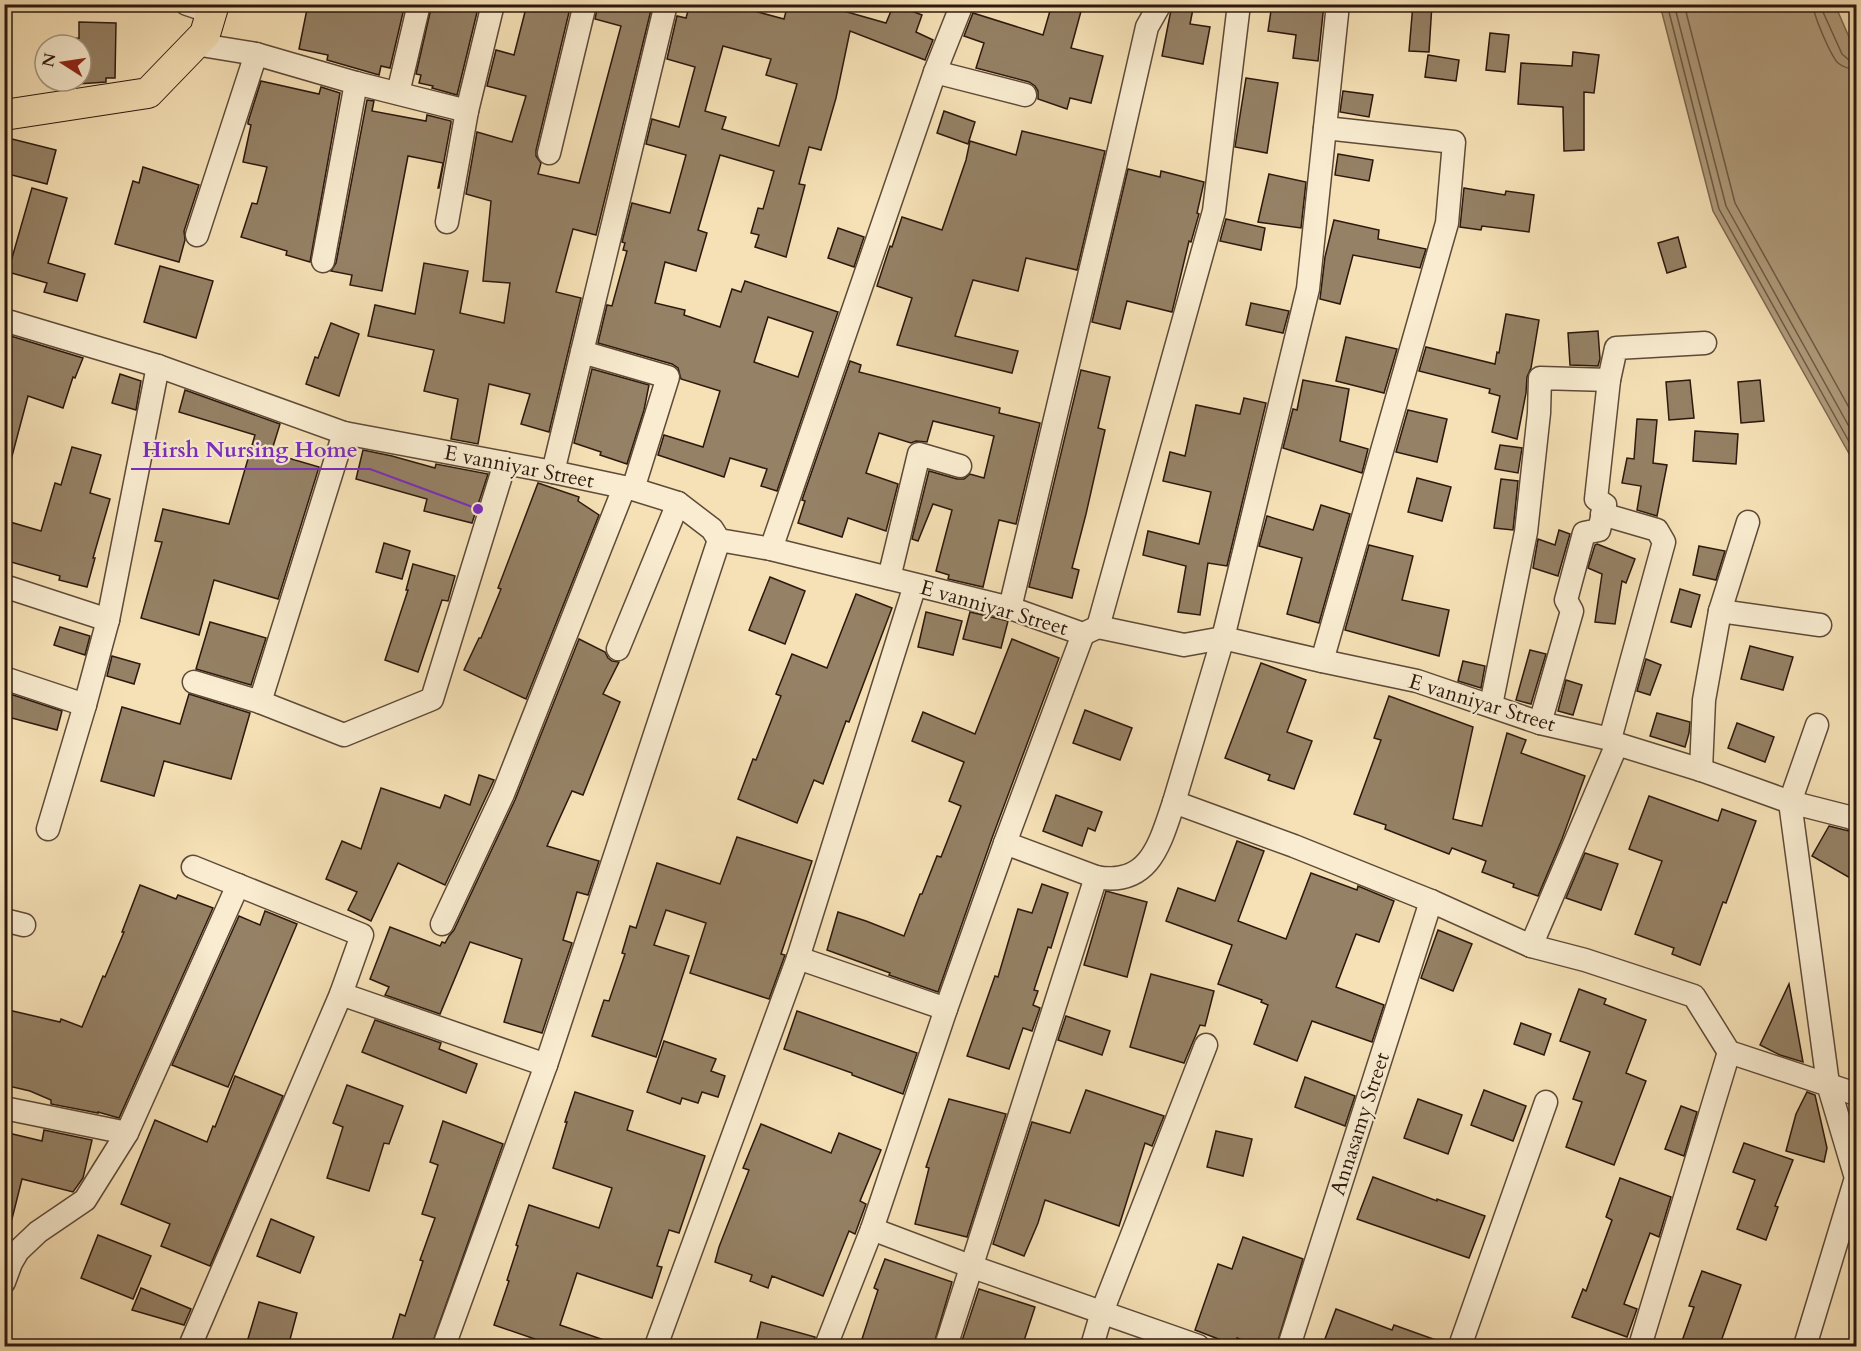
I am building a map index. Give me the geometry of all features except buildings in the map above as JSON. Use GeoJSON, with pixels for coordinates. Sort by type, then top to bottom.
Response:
{"type":"FeatureCollection","features":[{"type":"Feature","properties":{"kind":"main road"},"geometry":{"type":"LineString","coordinates":[[4,115],[148,93],[205,34],[204,7]]}},
{"type":"Feature","properties":{"kind":"street"},"geometry":{"type":"LineString","coordinates":[[398,93],[418,4]]}},
{"type":"Feature","properties":{"kind":"street"},"geometry":{"type":"LineString","coordinates":[[447,222],[467,111],[493,4]]}},
{"type":"Feature","properties":{"kind":"street"},"geometry":{"type":"LineString","coordinates":[[549,153],[585,4]]}},
{"type":"Feature","properties":{"kind":"street"},"geometry":{"type":"LineString","coordinates":[[553,472],[666,4]]}},
{"type":"Feature","properties":{"kind":"street"},"geometry":{"type":"LineString","coordinates":[[771,549],[859,288],[935,72],[962,4]]}},
{"type":"Feature","properties":{"kind":"street"},"geometry":{"type":"LineString","coordinates":[[1010,608],[1116,168],[1147,27],[1160,4]]}},
{"type":"Feature","properties":{"kind":"street"},"geometry":{"type":"LineString","coordinates":[[826,1347],[872,1229],[1005,843],[1091,631],[1214,211],[1239,4]]}},
{"type":"Feature","properties":{"kind":"street"},"geometry":{"type":"LineString","coordinates":[[1005,843],[1096,877],[1111,880],[1132,875],[1151,858],[1162,837],[1223,638],[1308,289],[1338,4]]}},
{"type":"Feature","properties":{"kind":"street"},"geometry":{"type":"LineString","coordinates":[[195,44],[256,54],[356,83],[467,111]]}},
{"type":"Feature","properties":{"kind":"street"},"geometry":{"type":"LineString","coordinates":[[198,235],[256,54]]}},
{"type":"Feature","properties":{"kind":"street"},"geometry":{"type":"LineString","coordinates":[[935,72],[1025,95]]}},
{"type":"Feature","properties":{"kind":"street"},"geometry":{"type":"LineString","coordinates":[[323,261],[356,83]]}},
{"type":"Feature","properties":{"kind":"street"},"geometry":{"type":"LineString","coordinates":[[1322,661],[1447,223],[1454,142],[1325,128]]}},
{"type":"Feature","properties":{"kind":"street","name":"E vanniyar Street"},"geometry":{"type":"LineString","coordinates":[[4,320],[158,366],[344,433],[553,472],[678,503],[712,529],[718,540],[771,549],[1010,608],[1091,631],[1184,645],[1223,638],[1417,681],[1540,723],[1613,742],[1701,770],[1790,802],[1857,820]]}},
{"type":"Feature","properties":{"kind":"street"},"geometry":{"type":"LineString","coordinates":[[1540,723],[1572,611],[1566,600],[1584,533],[1599,530],[1605,505],[1596,499],[1609,380],[1616,348],[1705,343]]}},
{"type":"Feature","properties":{"kind":"street"},"geometry":{"type":"LineString","coordinates":[[442,924],[503,794],[629,489],[668,377],[582,352]]}},
{"type":"Feature","properties":{"kind":"street"},"geometry":{"type":"LineString","coordinates":[[48,829],[108,620],[158,366]]}},
{"type":"Feature","properties":{"kind":"street"},"geometry":{"type":"LineString","coordinates":[[1491,705],[1526,532],[1539,413],[1540,378],[1609,380]]}},
{"type":"Feature","properties":{"kind":"street"},"geometry":{"type":"LineString","coordinates":[[260,702],[344,433]]}},
{"type":"Feature","properties":{"kind":"street"},"geometry":{"type":"LineString","coordinates":[[889,578],[919,454],[960,466]]}},
{"type":"Feature","properties":{"kind":"street"},"geometry":{"type":"LineString","coordinates":[[194,682],[260,702],[344,735],[432,699],[506,463]]}},
{"type":"Feature","properties":{"kind":"street"},"geometry":{"type":"LineString","coordinates":[[618,649],[678,503]]}},
{"type":"Feature","properties":{"kind":"street"},"geometry":{"type":"LineString","coordinates":[[1531,946],[1613,742],[1664,542],[1657,530],[1602,514]]}},
{"type":"Feature","properties":{"kind":"street"},"geometry":{"type":"LineString","coordinates":[[1701,770],[1704,700],[1720,611],[1748,522]]}},
{"type":"Feature","properties":{"kind":"street"},"geometry":{"type":"LineString","coordinates":[[444,1347],[546,1065],[718,540]]}},
{"type":"Feature","properties":{"kind":"street"},"geometry":{"type":"LineString","coordinates":[[656,1347],[798,958],[915,585]]}},
{"type":"Feature","properties":{"kind":"street"},"geometry":{"type":"LineString","coordinates":[[4,586],[108,620]]}},
{"type":"Feature","properties":{"kind":"street"},"geometry":{"type":"LineString","coordinates":[[1720,611],[1820,626]]}},
{"type":"Feature","properties":{"kind":"street"},"geometry":{"type":"LineString","coordinates":[[4,678],[85,705]]}},
{"type":"Feature","properties":{"kind":"street"},"geometry":{"type":"LineString","coordinates":[[1804,1347],[1856,1178],[1828,1084],[1790,802],[1817,725]]}},
{"type":"Feature","properties":{"kind":"street"},"geometry":{"type":"LineString","coordinates":[[1174,802],[1294,846],[1431,901],[1531,946],[1585,960],[1694,996],[1729,1052],[1857,1094]]}},
{"type":"Feature","properties":{"kind":"street"},"geometry":{"type":"LineString","coordinates":[[190,1347],[341,994],[362,935],[193,867]]}},
{"type":"Feature","properties":{"kind":"street"},"geometry":{"type":"LineString","coordinates":[[946,1347],[1096,877]]}},
{"type":"Feature","properties":{"kind":"street"},"geometry":{"type":"LineString","coordinates":[[4,1282],[18,1251],[46,1227],[85,1200],[127,1133],[238,885]]}},
{"type":"Feature","properties":{"kind":"street","name":"Annasamy Street"},"geometry":{"type":"LineString","coordinates":[[1288,1347],[1431,901]]}},
{"type":"Feature","properties":{"kind":"street"},"geometry":{"type":"LineString","coordinates":[[798,958],[946,1009]]}},
{"type":"Feature","properties":{"kind":"street"},"geometry":{"type":"LineString","coordinates":[[341,994],[546,1065]]}},
{"type":"Feature","properties":{"kind":"street"},"geometry":{"type":"LineString","coordinates":[[1092,1347],[1102,1312],[1206,1045]]}},
{"type":"Feature","properties":{"kind":"street"},"geometry":{"type":"LineString","coordinates":[[1640,1347],[1729,1052]]}},
{"type":"Feature","properties":{"kind":"street"},"geometry":{"type":"LineString","coordinates":[[1460,1347],[1546,1102]]}},
{"type":"Feature","properties":{"kind":"street"},"geometry":{"type":"LineString","coordinates":[[4,1108],[127,1133]]}},
{"type":"Feature","properties":{"kind":"street"},"geometry":{"type":"LineString","coordinates":[[872,1229],[1198,1347]]}},
{"type":"Feature","properties":{"kind":"water"},"geometry":{"type":"Polygon","coordinates":[[[1660,5],[1835,5],[1856,53],[1856,466],[1713,211],[1660,5]]]}},
{"type":"Feature","properties":{"kind":"place","name":"Hirsh Nursing Home"},"geometry":{"type":"Point","coordinates":[478,509]}}]}
